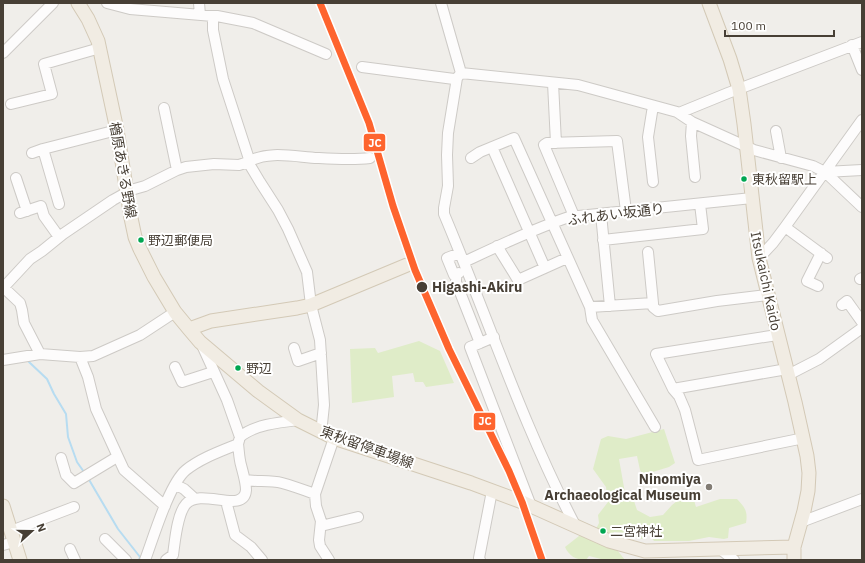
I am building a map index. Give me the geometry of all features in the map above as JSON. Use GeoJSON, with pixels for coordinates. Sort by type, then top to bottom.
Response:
{"type":"FeatureCollection","features":[{"type":"Feature","properties":{"kind":"main road","name":"楢原あきる野線"},"geometry":{"type":"LineString","coordinates":[[78,3],[88,19],[100,48],[117,130],[135,237],[154,277],[175,312],[189,329]]}},
{"type":"Feature","properties":{"kind":"main road","name":"Itsukaichi Kaido"},"geometry":{"type":"LineString","coordinates":[[709,3],[730,59],[739,89],[747,146],[759,258],[767,295],[804,438],[807,456],[809,473],[807,498],[794,554]]}},
{"type":"Feature","properties":{"kind":"main road"},"geometry":{"type":"LineString","coordinates":[[189,329],[211,321],[297,308],[311,304],[408,266]]}},
{"type":"Feature","properties":{"kind":"main road","name":"東秋留停車場線"},"geometry":{"type":"LineString","coordinates":[[189,329],[200,342],[258,391],[298,420],[334,438],[492,491],[531,506],[646,556],[720,549],[794,554]]}},
{"type":"Feature","properties":{"kind":"main road"},"geometry":{"type":"LineString","coordinates":[[3,506],[9,539],[20,560]]}},
{"type":"Feature","properties":{"kind":"street"},"geometry":{"type":"LineString","coordinates":[[3,53],[53,3]]}},
{"type":"Feature","properties":{"kind":"street"},"geometry":{"type":"LineString","coordinates":[[107,3],[130,9],[217,16],[253,23],[326,54]]}},
{"type":"Feature","properties":{"kind":"street"},"geometry":{"type":"LineString","coordinates":[[199,3],[200,15]]}},
{"type":"Feature","properties":{"kind":"street"},"geometry":{"type":"LineString","coordinates":[[441,3],[458,60],[459,76],[449,125],[447,155],[448,186],[444,214],[518,398],[559,494],[575,525]]}},
{"type":"Feature","properties":{"kind":"street"},"geometry":{"type":"LineString","coordinates":[[213,16],[214,30],[223,79],[249,159],[248,162],[278,210],[307,272],[311,304],[320,340],[324,405],[320,431]]}},
{"type":"Feature","properties":{"kind":"street"},"geometry":{"type":"LineString","coordinates":[[679,114],[739,89],[857,44],[862,70]]}},
{"type":"Feature","properties":{"kind":"street"},"geometry":{"type":"LineString","coordinates":[[11,104],[52,94],[44,64],[100,48]]}},
{"type":"Feature","properties":{"kind":"street"},"geometry":{"type":"LineString","coordinates":[[362,67],[578,85],[592,88],[679,114],[692,122],[754,150],[813,166],[825,172],[862,207]]}},
{"type":"Feature","properties":{"kind":"street"},"geometry":{"type":"LineString","coordinates":[[553,83],[556,143]]}},
{"type":"Feature","properties":{"kind":"street"},"geometry":{"type":"LineString","coordinates":[[653,106],[648,137],[653,182]]}},
{"type":"Feature","properties":{"kind":"street"},"geometry":{"type":"LineString","coordinates":[[164,108],[177,170]]}},
{"type":"Feature","properties":{"kind":"street"},"geometry":{"type":"LineString","coordinates":[[759,258],[785,227],[862,120]]}},
{"type":"Feature","properties":{"kind":"street"},"geometry":{"type":"LineString","coordinates":[[692,122],[691,136],[695,177]]}},
{"type":"Feature","properties":{"kind":"street"},"geometry":{"type":"LineString","coordinates":[[32,153],[117,130]]}},
{"type":"Feature","properties":{"kind":"street"},"geometry":{"type":"LineString","coordinates":[[776,131],[782,158]]}},
{"type":"Feature","properties":{"kind":"street"},"geometry":{"type":"LineString","coordinates":[[471,158],[480,152],[514,138],[590,307],[592,320],[655,427]]}},
{"type":"Feature","properties":{"kind":"street"},"geometry":{"type":"LineString","coordinates":[[574,216],[544,144],[617,141],[626,211]]}},
{"type":"Feature","properties":{"kind":"street"},"geometry":{"type":"LineString","coordinates":[[492,147],[545,268]]}},
{"type":"Feature","properties":{"kind":"street"},"geometry":{"type":"LineString","coordinates":[[43,149],[59,204]]}},
{"type":"Feature","properties":{"kind":"street"},"geometry":{"type":"LineString","coordinates":[[40,354],[24,324],[20,303],[3,287],[30,259],[113,200],[131,190],[145,186],[186,167],[201,165],[239,165],[266,156],[280,155],[353,160],[370,158]]}},
{"type":"Feature","properties":{"kind":"street"},"geometry":{"type":"LineString","coordinates":[[825,172],[862,170]]}},
{"type":"Feature","properties":{"kind":"street"},"geometry":{"type":"LineString","coordinates":[[16,178],[23,212],[41,206],[44,216],[59,237]]}},
{"type":"Feature","properties":{"kind":"street","name":"ふれあい坂通り"},"geometry":{"type":"LineString","coordinates":[[464,262],[497,246],[552,223],[574,216],[752,198]]}},
{"type":"Feature","properties":{"kind":"street"},"geometry":{"type":"LineString","coordinates":[[603,240],[703,229],[700,204]]}},
{"type":"Feature","properties":{"kind":"street"},"geometry":{"type":"LineString","coordinates":[[601,214],[610,306]]}},
{"type":"Feature","properties":{"kind":"street"},"geometry":{"type":"LineString","coordinates":[[785,227],[824,256],[807,280],[818,286]]}},
{"type":"Feature","properties":{"kind":"street"},"geometry":{"type":"LineString","coordinates":[[497,246],[518,280],[567,258]]}},
{"type":"Feature","properties":{"kind":"street"},"geometry":{"type":"LineString","coordinates":[[648,252],[653,307],[658,311],[717,301],[767,295]]}},
{"type":"Feature","properties":{"kind":"street"},"geometry":{"type":"LineString","coordinates":[[456,274],[454,275],[447,258],[464,262]]}},
{"type":"Feature","properties":{"kind":"street"},"geometry":{"type":"LineString","coordinates":[[464,262],[456,274],[456,282],[480,343]]}},
{"type":"Feature","properties":{"kind":"street"},"geometry":{"type":"LineString","coordinates":[[842,305],[847,301],[862,322]]}},
{"type":"Feature","properties":{"kind":"street"},"geometry":{"type":"LineString","coordinates":[[590,307],[653,303]]}},
{"type":"Feature","properties":{"kind":"street"},"geometry":{"type":"LineString","coordinates":[[3,360],[40,354],[80,357],[93,356],[140,335],[175,312]]}},
{"type":"Feature","properties":{"kind":"street"},"geometry":{"type":"LineString","coordinates":[[673,388],[787,372],[819,359],[862,328]]}},
{"type":"Feature","properties":{"kind":"street"},"geometry":{"type":"LineString","coordinates":[[777,335],[656,354],[673,388],[679,396],[698,460],[804,438]]}},
{"type":"Feature","properties":{"kind":"street"},"geometry":{"type":"LineString","coordinates":[[494,338],[470,346],[531,506]]}},
{"type":"Feature","properties":{"kind":"street"},"geometry":{"type":"LineString","coordinates":[[166,560],[173,555],[183,509],[187,503],[201,497],[232,502],[242,497],[246,489],[240,464],[239,441],[227,400],[200,342]]}},
{"type":"Feature","properties":{"kind":"street"},"geometry":{"type":"LineString","coordinates":[[294,348],[298,361],[321,353]]}},
{"type":"Feature","properties":{"kind":"street"},"geometry":{"type":"LineString","coordinates":[[80,357],[88,377],[96,409],[124,470],[165,506]]}},
{"type":"Feature","properties":{"kind":"street"},"geometry":{"type":"LineString","coordinates":[[175,367],[182,382],[213,372]]}},
{"type":"Feature","properties":{"kind":"street"},"geometry":{"type":"LineString","coordinates":[[145,560],[169,496],[185,471],[206,457],[239,441],[252,430],[273,424],[298,420]]}},
{"type":"Feature","properties":{"kind":"street"},"geometry":{"type":"LineString","coordinates":[[329,560],[320,546],[319,540],[322,521],[316,506],[315,494],[334,438]]}},
{"type":"Feature","properties":{"kind":"street"},"geometry":{"type":"LineString","coordinates":[[61,458],[66,474],[74,483],[117,457]]}},
{"type":"Feature","properties":{"kind":"street"},"geometry":{"type":"LineString","coordinates":[[245,480],[283,483],[315,494]]}},
{"type":"Feature","properties":{"kind":"street"},"geometry":{"type":"LineString","coordinates":[[176,485],[184,489],[195,499]]}},
{"type":"Feature","properties":{"kind":"street"},"geometry":{"type":"LineString","coordinates":[[480,560],[479,558],[492,491]]}},
{"type":"Feature","properties":{"kind":"street"},"geometry":{"type":"LineString","coordinates":[[801,522],[862,499]]}},
{"type":"Feature","properties":{"kind":"street"},"geometry":{"type":"LineString","coordinates":[[226,501],[235,535],[251,547],[262,560]]}},
{"type":"Feature","properties":{"kind":"street"},"geometry":{"type":"LineString","coordinates":[[9,539],[74,507]]}},
{"type":"Feature","properties":{"kind":"street"},"geometry":{"type":"LineString","coordinates":[[321,526],[358,517]]}},
{"type":"Feature","properties":{"kind":"street"},"geometry":{"type":"LineString","coordinates":[[105,539],[126,560]]}},
{"type":"Feature","properties":{"kind":"street"},"geometry":{"type":"LineString","coordinates":[[70,549],[75,560]]}},
{"type":"Feature","properties":{"kind":"street"},"geometry":{"type":"LineString","coordinates":[[720,549],[734,560]]}},
{"type":"Feature","properties":{"kind":"green space"},"geometry":{"type":"Polygon","coordinates":[[[419,341],[440,351],[454,383],[426,387],[423,382],[415,382],[413,373],[392,376],[394,397],[352,403],[350,349],[375,348],[378,353],[419,341]]]}},
{"type":"Feature","properties":{"kind":"green space"},"geometry":{"type":"Polygon","coordinates":[[[664,429],[675,463],[669,467],[643,475],[640,470],[637,456],[619,459],[625,493],[632,495],[637,510],[650,517],[663,515],[672,505],[691,490],[696,507],[720,499],[737,499],[745,510],[747,516],[746,523],[729,528],[728,538],[724,539],[709,537],[689,541],[654,541],[649,534],[642,539],[624,533],[614,532],[607,544],[614,546],[625,560],[605,560],[589,556],[586,560],[582,560],[573,557],[565,547],[579,536],[592,537],[599,523],[598,515],[608,502],[606,487],[593,469],[601,439],[608,436],[626,439],[664,429]]]}},
{"type":"Feature","properties":{"kind":"waterway"},"geometry":{"type":"LineString","coordinates":[[29,362],[47,379],[66,414],[68,437],[77,462],[84,472]]}},
{"type":"Feature","properties":{"kind":"waterway"},"geometry":{"type":"LineString","coordinates":[[88,478],[118,529],[140,557],[139,560]]}},
{"type":"Feature","properties":{"kind":"transit line","name":"JC"},"geometry":{"type":"LineString","coordinates":[[320,3],[369,123],[393,206],[415,270],[449,349],[509,471],[522,502],[542,560]]}},
{"type":"Feature","properties":{"kind":"place","name":"東秋留駅上"},"geometry":{"type":"Point","coordinates":[744,179]}},
{"type":"Feature","properties":{"kind":"place","name":"野辺郵便局"},"geometry":{"type":"Point","coordinates":[141,240]}},
{"type":"Feature","properties":{"kind":"place","name":"Higashi-Akiru"},"geometry":{"type":"Point","coordinates":[422,287]}},
{"type":"Feature","properties":{"kind":"place","name":"野辺"},"geometry":{"type":"Point","coordinates":[238,368]}},
{"type":"Feature","properties":{"kind":"place","name":"Ninomiya Archaeological Museum"},"geometry":{"type":"Point","coordinates":[709,487]}},
{"type":"Feature","properties":{"kind":"place","name":"二宮神社"},"geometry":{"type":"Point","coordinates":[603,531]}}]}
